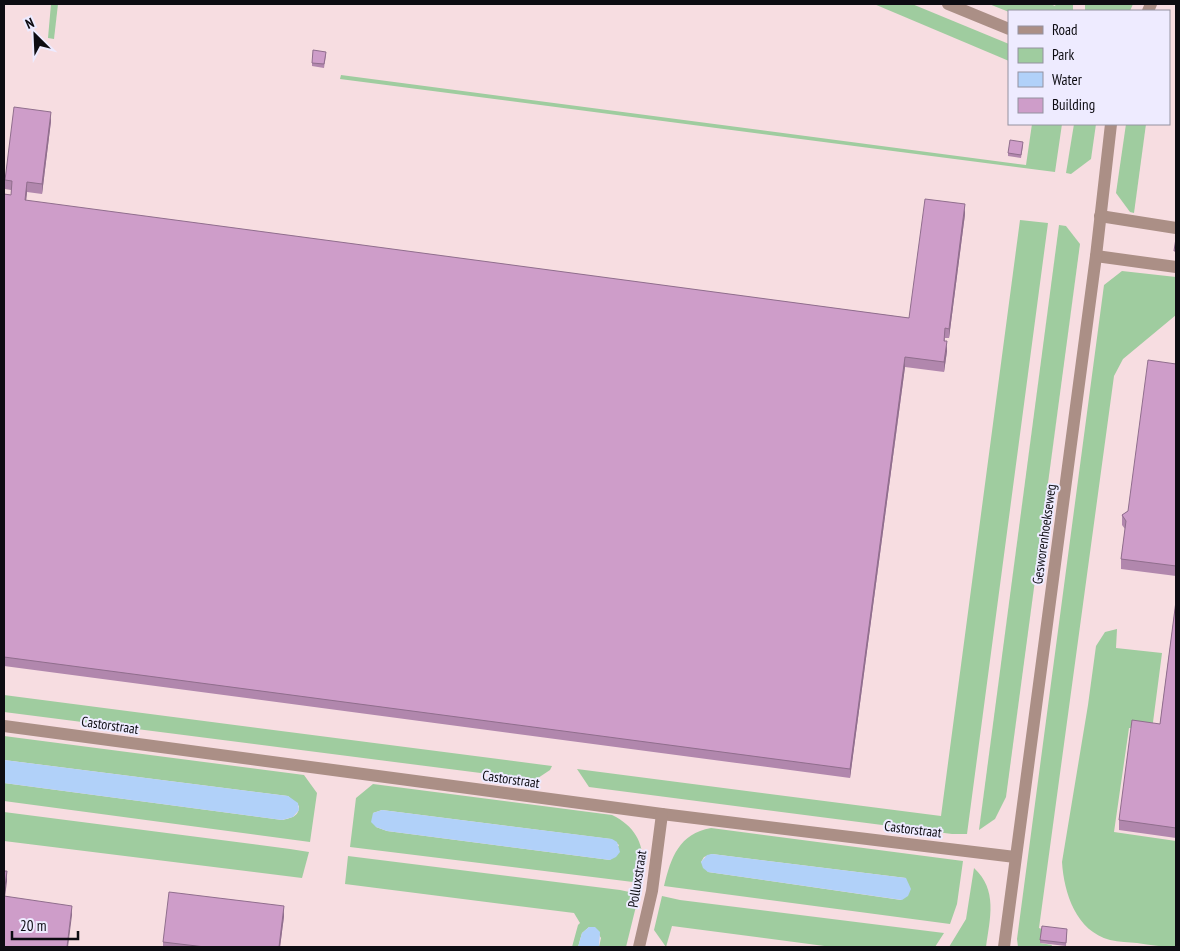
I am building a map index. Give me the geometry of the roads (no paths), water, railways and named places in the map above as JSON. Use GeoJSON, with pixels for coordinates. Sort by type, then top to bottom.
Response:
{"type":"FeatureCollection","features":[{"type":"Feature","properties":{"kind":"street"},"geometry":{"type":"LineString","coordinates":[[948,4],[1008,29]]}},
{"type":"Feature","properties":{"kind":"street","name":"Gesworenhoekseweg"},"geometry":{"type":"LineString","coordinates":[[1004,947],[1112,125]]}},
{"type":"Feature","properties":{"kind":"street"},"geometry":{"type":"LineString","coordinates":[[1100,216],[1176,228]]}},
{"type":"Feature","properties":{"kind":"street"},"geometry":{"type":"LineString","coordinates":[[1096,256],[1176,267]]}},
{"type":"Feature","properties":{"kind":"street","name":"Castorstraat"},"geometry":{"type":"LineString","coordinates":[[4,726],[662,814],[1015,857]]}},
{"type":"Feature","properties":{"kind":"street","name":"Polluxstraat"},"geometry":{"type":"LineString","coordinates":[[639,947],[652,891],[662,814]]}},
{"type":"Feature","properties":{"kind":"water"},"geometry":{"type":"Polygon","coordinates":[[[4,760],[288,796],[298,803],[299,810],[293,817],[282,820],[4,783],[4,760]]]}},
{"type":"Feature","properties":{"kind":"water"},"geometry":{"type":"Polygon","coordinates":[[[382,810],[612,839],[617,842],[620,852],[610,860],[387,831],[376,827],[371,822],[373,813],[382,810]]]}},
{"type":"Feature","properties":{"kind":"water"},"geometry":{"type":"Polygon","coordinates":[[[712,854],[906,878],[911,889],[908,896],[902,900],[708,872],[703,868],[701,862],[707,855],[712,854]]]}},
{"type":"Feature","properties":{"kind":"water"},"geometry":{"type":"Polygon","coordinates":[[[589,927],[595,927],[600,932],[599,947],[578,947],[582,933],[589,927]]]}}]}
